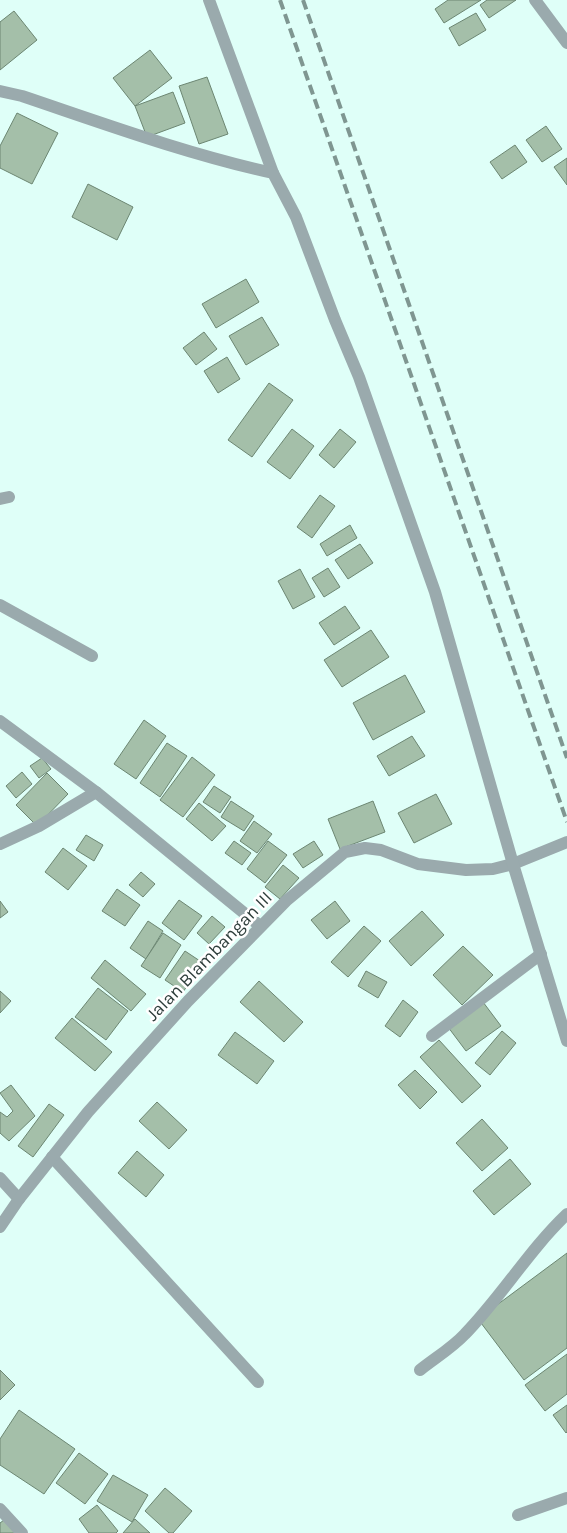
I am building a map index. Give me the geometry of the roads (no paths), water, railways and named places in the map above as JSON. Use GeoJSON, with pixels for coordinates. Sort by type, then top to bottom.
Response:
{"type":"FeatureCollection","features":[{"type":"Feature","properties":{"kind":"street"},"geometry":{"type":"LineString","coordinates":[[208,0],[273,173],[296,217],[359,377],[435,592],[513,864],[567,1041]]}},
{"type":"Feature","properties":{"kind":"street"},"geometry":{"type":"LineString","coordinates":[[535,0],[567,43]]}},
{"type":"Feature","properties":{"kind":"street"},"geometry":{"type":"LineString","coordinates":[[0,91],[22,96],[172,147],[273,173]]}},
{"type":"Feature","properties":{"kind":"street"},"geometry":{"type":"LineString","coordinates":[[0,605],[92,656]]}},
{"type":"Feature","properties":{"kind":"street"},"geometry":{"type":"LineString","coordinates":[[0,721],[96,792],[260,926]]}},
{"type":"Feature","properties":{"kind":"street"},"geometry":{"type":"LineString","coordinates":[[0,844],[39,826],[96,792]]}},
{"type":"Feature","properties":{"kind":"street","name":"Jalan Blambangan III"},"geometry":{"type":"LineString","coordinates":[[0,1227],[19,1199],[88,1112],[188,1001],[260,926],[308,882],[345,852],[365,848],[382,850],[418,864],[466,870],[493,869],[513,864],[567,842]]}},
{"type":"Feature","properties":{"kind":"street"},"geometry":{"type":"LineString","coordinates":[[432,1036],[541,954]]}},
{"type":"Feature","properties":{"kind":"street"},"geometry":{"type":"LineString","coordinates":[[52,1157],[258,1382]]}},
{"type":"Feature","properties":{"kind":"street"},"geometry":{"type":"LineString","coordinates":[[0,1178],[19,1199]]}},
{"type":"Feature","properties":{"kind":"street"},"geometry":{"type":"LineString","coordinates":[[420,1370],[464,1335],[549,1231],[567,1214]]}},
{"type":"Feature","properties":{"kind":"street"},"geometry":{"type":"LineString","coordinates":[[518,1515],[567,1498]]}},
{"type":"Feature","properties":{"kind":"street"},"geometry":{"type":"LineString","coordinates":[[0,1509],[22,1533]]}},
{"type":"Feature","properties":{"kind":"railway"},"geometry":{"type":"LineString","coordinates":[[280,0],[567,822]]}},
{"type":"Feature","properties":{"kind":"railway"},"geometry":{"type":"LineString","coordinates":[[303,0],[567,758]]}}]}
